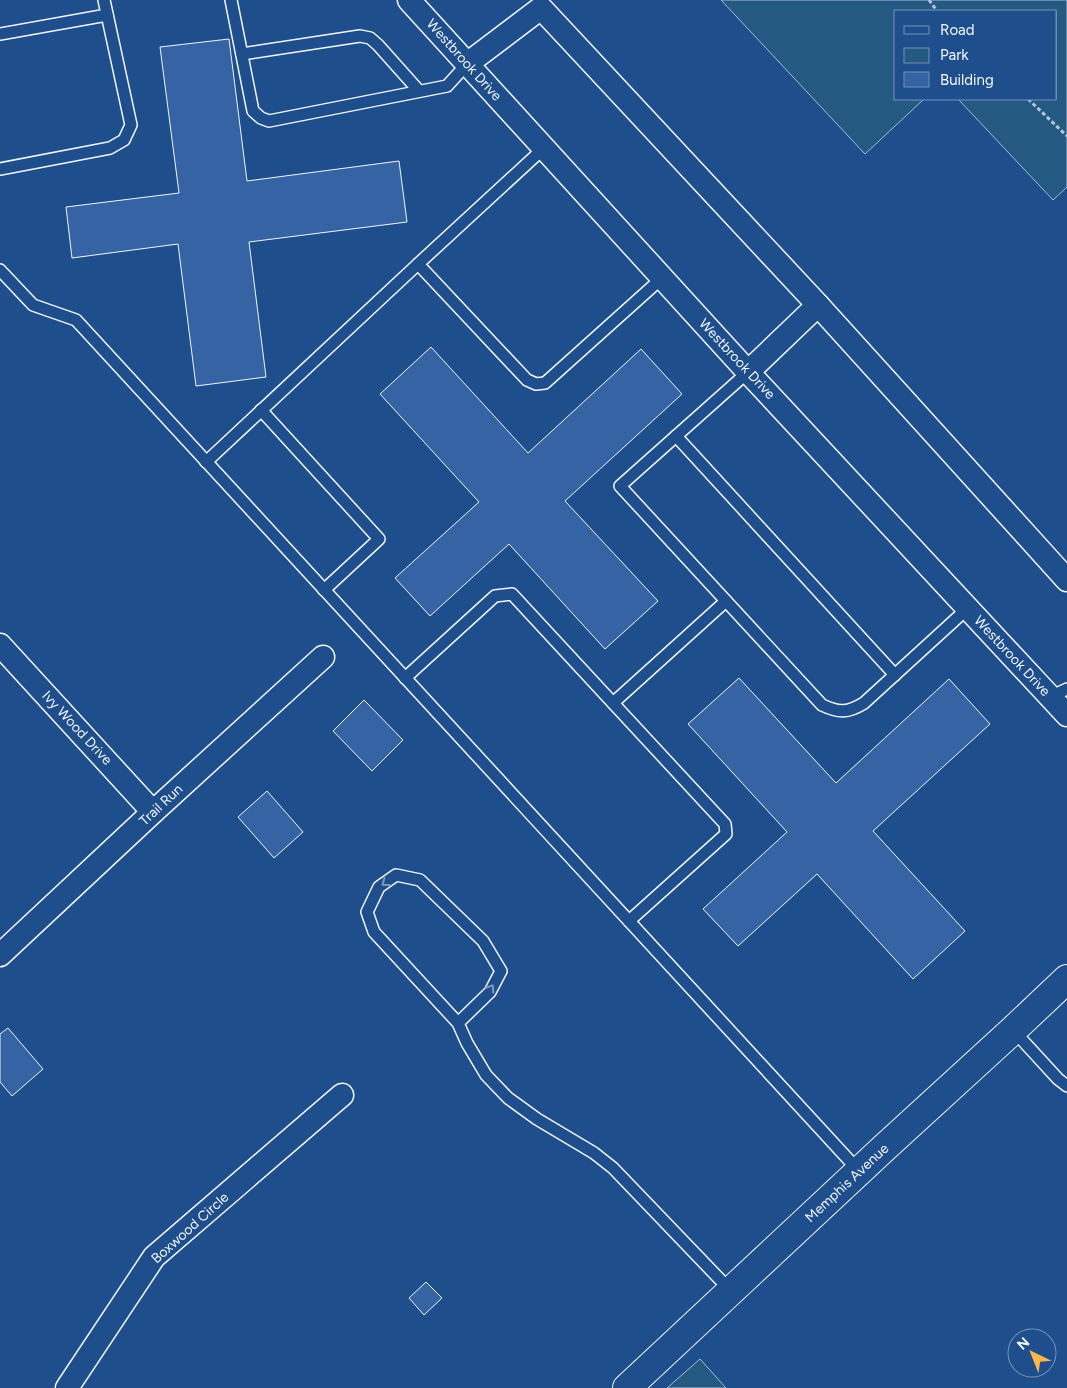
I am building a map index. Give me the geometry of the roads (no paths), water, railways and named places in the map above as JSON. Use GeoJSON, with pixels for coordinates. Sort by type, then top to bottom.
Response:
{"type":"FeatureCollection","features":[{"type":"Feature","properties":{"kind":"main road","name":"Memphis Avenue"},"geometry":{"type":"LineString","coordinates":[[627,1388],[1067,979]]}},
{"type":"Feature","properties":{"kind":"street","name":"Westbrook Drive"},"geometry":{"type":"LineString","coordinates":[[409,0],[748,372],[968,608],[1058,693],[1067,715]]}},
{"type":"Feature","properties":{"kind":"street"},"geometry":{"type":"LineString","coordinates":[[467,64],[541,8],[818,305],[1067,580]]}},
{"type":"Feature","properties":{"kind":"street"},"geometry":{"type":"LineString","coordinates":[[748,372],[818,305]]}},
{"type":"Feature","properties":{"kind":"street","name":"Ivy Wood Drive"},"geometry":{"type":"LineString","coordinates":[[0,645],[153,812]]}},
{"type":"Feature","properties":{"kind":"street","name":"Trail Run"},"geometry":{"type":"LineString","coordinates":[[0,955],[153,812],[324,658]]}},
{"type":"Feature","properties":{"kind":"street","name":"Boxwood Circle"},"geometry":{"type":"LineString","coordinates":[[67,1388],[154,1257],[342,1095]]}},
{"type":"Feature","properties":{"kind":"lane"},"geometry":{"type":"LineString","coordinates":[[0,169],[110,148],[124,140],[130,125],[104,0]]}},
{"type":"Feature","properties":{"kind":"lane"},"geometry":{"type":"LineString","coordinates":[[232,0],[254,111],[260,118],[269,120],[447,86],[467,64]]}},
{"type":"Feature","properties":{"kind":"lane"},"geometry":{"type":"LineString","coordinates":[[0,34],[107,15]]}},
{"type":"Feature","properties":{"kind":"lane"},"geometry":{"type":"LineString","coordinates":[[242,54],[360,36],[370,38],[419,91]]}},
{"type":"Feature","properties":{"kind":"lane"},"geometry":{"type":"LineString","coordinates":[[206,462],[544,148]]}},
{"type":"Feature","properties":{"kind":"lane"},"geometry":{"type":"LineString","coordinates":[[418,264],[527,380],[536,384],[545,383],[662,278]]}},
{"type":"Feature","properties":{"kind":"lane"},"geometry":{"type":"LineString","coordinates":[[0,270],[33,305],[76,320],[859,1171]]}},
{"type":"Feature","properties":{"kind":"lane"},"geometry":{"type":"LineString","coordinates":[[748,372],[620,486],[822,705],[835,711],[857,708],[968,608]]}},
{"type":"Feature","properties":{"kind":"lane"},"geometry":{"type":"LineString","coordinates":[[262,410],[379,539],[324,590]]}},
{"type":"Feature","properties":{"kind":"lane"},"geometry":{"type":"LineString","coordinates":[[676,436],[895,675]]}},
{"type":"Feature","properties":{"kind":"lane"},"geometry":{"type":"LineString","coordinates":[[405,678],[495,596],[512,594],[725,824],[726,834],[629,921]]}},
{"type":"Feature","properties":{"kind":"lane"},"geometry":{"type":"LineString","coordinates":[[613,703],[726,601]]}},
{"type":"Feature","properties":{"kind":"lane"},"geometry":{"type":"LineString","coordinates":[[458,1023],[490,992],[501,971],[483,942],[420,880],[396,875],[379,887],[367,912],[374,932],[458,1023],[467,1043],[486,1075],[508,1098],[594,1153],[613,1168],[731,1290]]}},
{"type":"Feature","properties":{"kind":"lane"},"geometry":{"type":"LineString","coordinates":[[1013,1030],[1058,1079],[1067,1086]]}}]}
